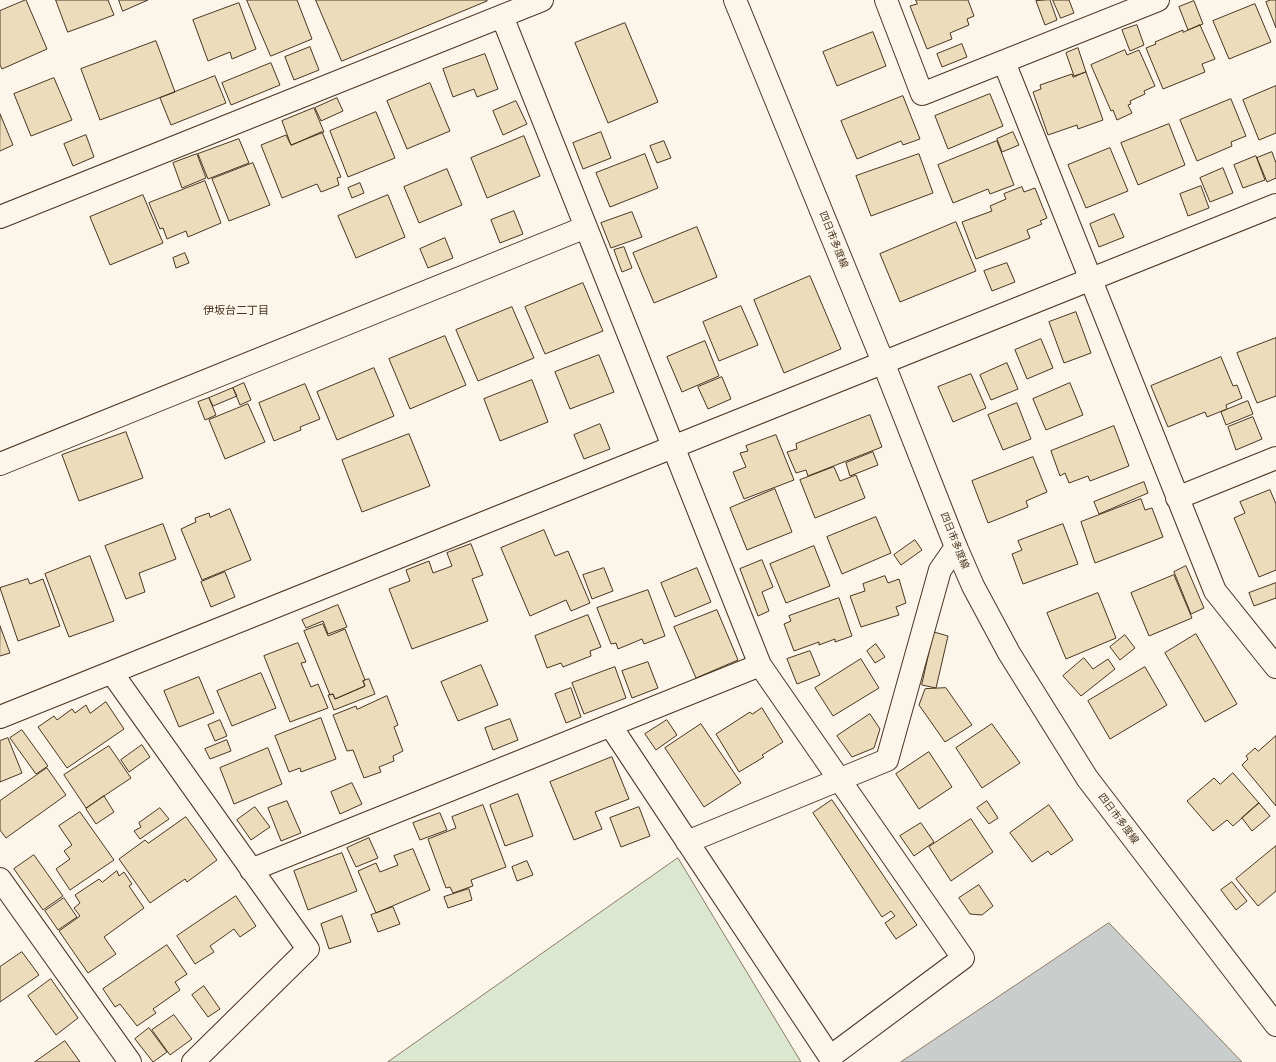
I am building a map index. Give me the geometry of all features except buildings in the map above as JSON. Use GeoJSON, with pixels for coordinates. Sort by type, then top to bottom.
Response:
{"type":"FeatureCollection","features":[{"type":"Feature","properties":{"kind":"street"},"geometry":{"type":"LineString","coordinates":[[0,217],[542,0]]}},
{"type":"Feature","properties":{"kind":"street","name":"四日市多度線"},"geometry":{"type":"LineString","coordinates":[[735,0],[973,586],[1009,653],[1087,778],[1276,1025]]}},
{"type":"Feature","properties":{"kind":"street"},"geometry":{"type":"LineString","coordinates":[[886,0],[922,94],[1158,0]]}},
{"type":"Feature","properties":{"kind":"street"},"geometry":{"type":"LineString","coordinates":[[502,16],[760,665],[963,958],[830,1057],[610,725]]}},
{"type":"Feature","properties":{"kind":"street"},"geometry":{"type":"LineString","coordinates":[[1004,62],[1089,279],[1215,591],[1276,667]]}},
{"type":"Feature","properties":{"kind":"street"},"geometry":{"type":"LineString","coordinates":[[0,717],[1276,205]]}},
{"type":"Feature","properties":{"kind":"street"},"geometry":{"type":"LineString","coordinates":[[0,464],[586,227]]}},
{"type":"Feature","properties":{"kind":"street"},"geometry":{"type":"LineString","coordinates":[[1177,498],[1276,458]]}},
{"type":"Feature","properties":{"kind":"street"},"geometry":{"type":"LineString","coordinates":[[688,842],[887,760],[940,570],[956,547]]}},
{"type":"Feature","properties":{"kind":"street"},"geometry":{"type":"LineString","coordinates":[[250,870],[760,665]]}},
{"type":"Feature","properties":{"kind":"street"},"geometry":{"type":"LineString","coordinates":[[112,673],[250,870],[308,949],[193,1062]]}},
{"type":"Feature","properties":{"kind":"street"},"geometry":{"type":"LineString","coordinates":[[0,879],[130,1062]]}},
{"type":"Feature","properties":{"kind":"green space"},"geometry":{"type":"Polygon","coordinates":[[[678,858],[801,1062],[388,1062],[678,858]]]}},
{"type":"Feature","properties":{"kind":"shaded area"},"geometry":{"type":"Polygon","coordinates":[[[1109,923],[1242,1062],[901,1062],[1109,923]]]}},
{"type":"Feature","properties":{"kind":"district","name":"伊坂台二丁目"},"geometry":{"type":"Point","coordinates":[236,311]}}]}
